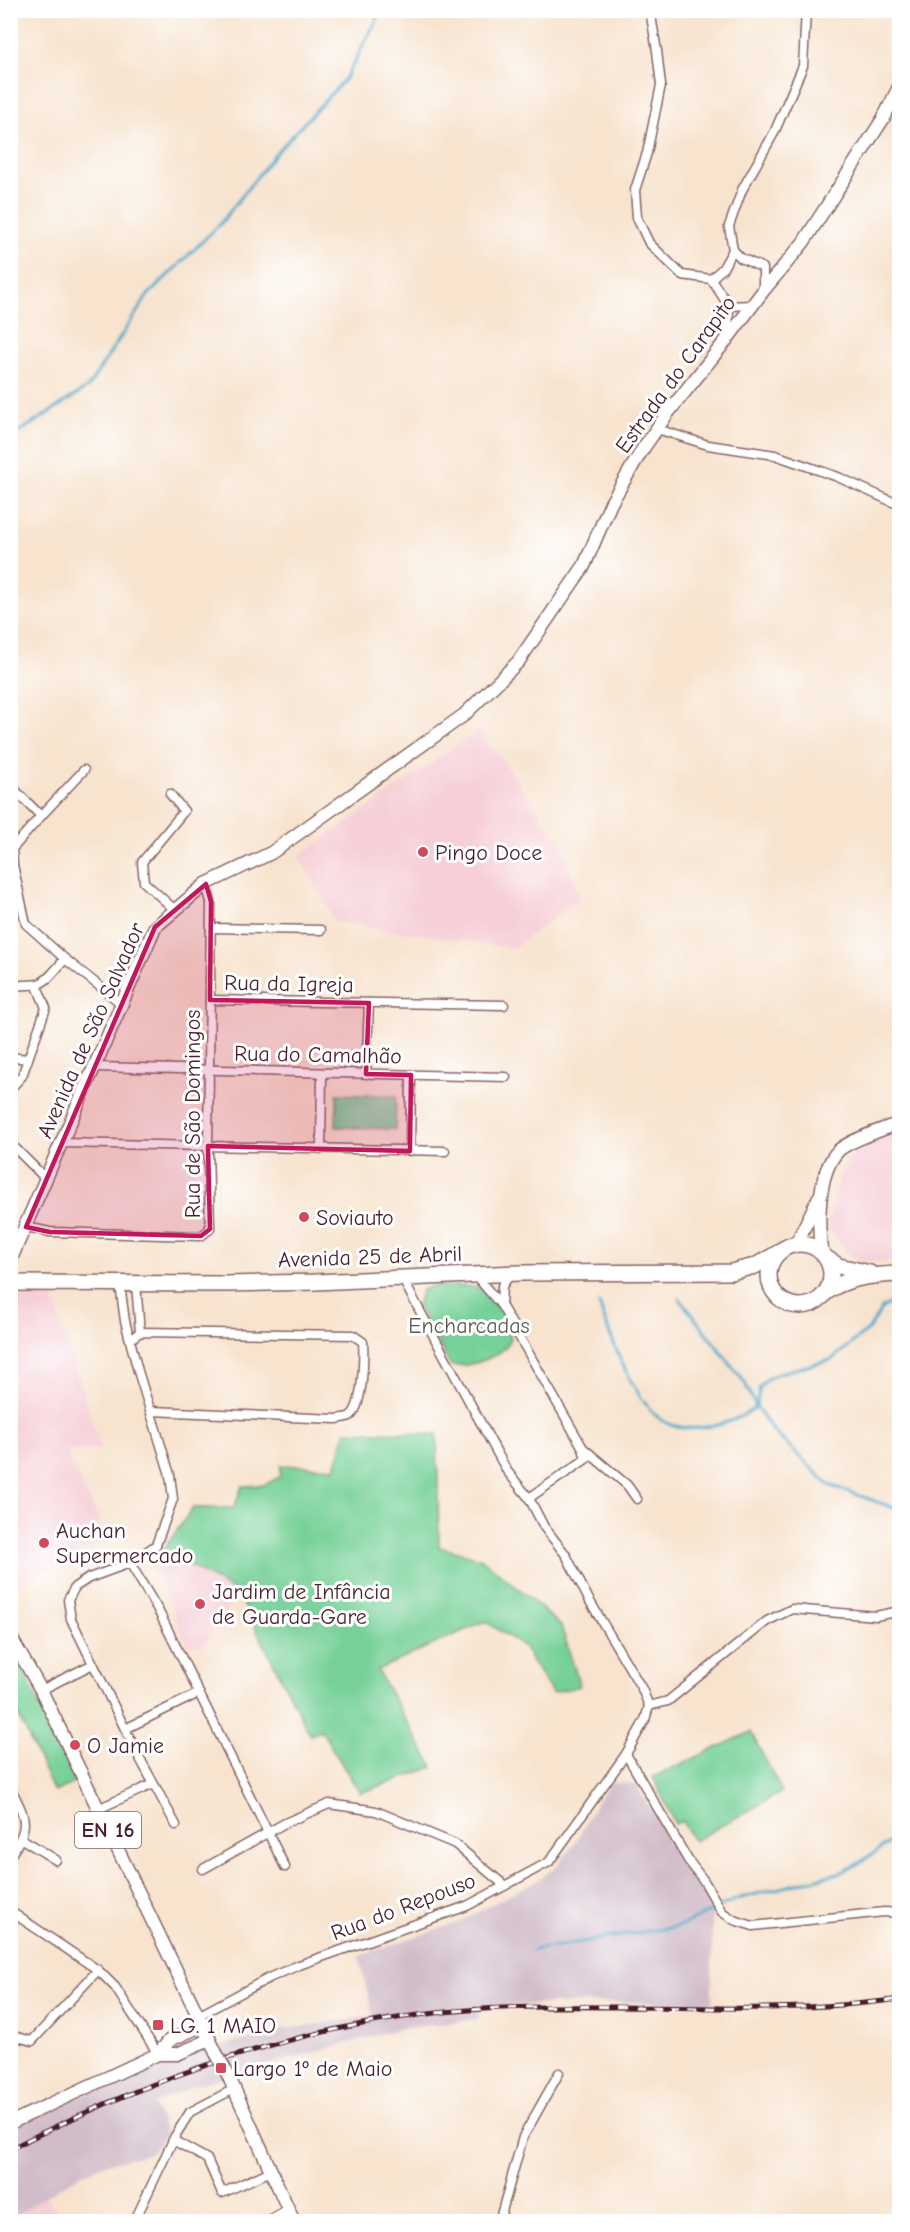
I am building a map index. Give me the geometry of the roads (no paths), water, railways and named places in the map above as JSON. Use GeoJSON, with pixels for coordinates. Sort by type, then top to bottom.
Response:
{"type":"FeatureCollection","features":[{"type":"Feature","properties":{"kind":"highway","name":"Avenida 25 de Abril"},"geometry":{"type":"LineString","coordinates":[[10,1283],[120,1285],[315,1282],[511,1273],[731,1272],[755,1266],[786,1247],[796,1244]]}},
{"type":"Feature","properties":{"kind":"highway"},"geometry":{"type":"LineString","coordinates":[[796,1244],[813,1246],[839,1266],[876,1275],[900,1274]]}},
{"type":"Feature","properties":{"kind":"highway"},"geometry":{"type":"LineString","coordinates":[[773,1289],[770,1270],[778,1253]]}},
{"type":"Feature","properties":{"kind":"highway"},"geometry":{"type":"LineString","coordinates":[[824,1255],[831,1277],[825,1293]]}},
{"type":"Feature","properties":{"kind":"highway","name":"Avenida 25 de Abril"},"geometry":{"type":"LineString","coordinates":[[731,1272],[759,1279],[773,1289],[778,1296],[793,1305],[811,1304],[831,1289],[857,1278],[876,1275]]}},
{"type":"Feature","properties":{"kind":"street"},"geometry":{"type":"LineString","coordinates":[[650,10],[661,85],[647,153],[635,190],[637,218],[649,243],[682,275],[711,279],[729,306],[728,338]]}},
{"type":"Feature","properties":{"kind":"street"},"geometry":{"type":"LineString","coordinates":[[786,263],[763,268],[741,258],[733,250],[729,226],[739,199],[774,133],[803,66],[806,10]]}},
{"type":"Feature","properties":{"kind":"street","name":"Estrada do Carapito"},"geometry":{"type":"LineString","coordinates":[[464,715],[518,662],[584,566],[612,503],[642,450],[762,291],[803,243],[883,119],[900,85]]}},
{"type":"Feature","properties":{"kind":"street"},"geometry":{"type":"LineString","coordinates":[[711,279],[723,268],[733,250]]}},
{"type":"Feature","properties":{"kind":"street"},"geometry":{"type":"LineString","coordinates":[[762,291],[763,268]]}},
{"type":"Feature","properties":{"kind":"street"},"geometry":{"type":"LineString","coordinates":[[729,306],[752,305]]}},
{"type":"Feature","properties":{"kind":"street"},"geometry":{"type":"LineString","coordinates":[[657,429],[708,445],[775,455],[838,477],[895,503],[900,503]]}},
{"type":"Feature","properties":{"kind":"street","name":"Avenida de São Salvador"},"geometry":{"type":"LineString","coordinates":[[10,1262],[14,1244],[26,1227],[155,927],[206,884],[271,853],[464,715]]}},
{"type":"Feature","properties":{"kind":"street"},"geometry":{"type":"LineString","coordinates":[[84,770],[12,849],[13,865],[26,924],[65,959],[122,1004]]}},
{"type":"Feature","properties":{"kind":"street"},"geometry":{"type":"LineString","coordinates":[[10,788],[14,789],[41,816]]}},
{"type":"Feature","properties":{"kind":"street"},"geometry":{"type":"LineString","coordinates":[[170,794],[184,811],[142,862],[144,882],[175,910]]}},
{"type":"Feature","properties":{"kind":"street","name":"Rua de São Domingos"},"geometry":{"type":"LineString","coordinates":[[26,1227],[50,1232],[201,1236],[210,1229],[208,1146],[211,902],[206,884]]}},
{"type":"Feature","properties":{"kind":"street"},"geometry":{"type":"LineString","coordinates":[[211,928],[321,930]]}},
{"type":"Feature","properties":{"kind":"street"},"geometry":{"type":"LineString","coordinates":[[10,985],[37,986],[46,981],[65,959]]}},
{"type":"Feature","properties":{"kind":"street"},"geometry":{"type":"LineString","coordinates":[[10,1089],[22,1076],[46,1008],[37,986]]}},
{"type":"Feature","properties":{"kind":"street","name":"Rua da Igreja"},"geometry":{"type":"LineString","coordinates":[[210,1000],[504,1005]]}},
{"type":"Feature","properties":{"kind":"street","name":"Rua da Igreja"},"geometry":{"type":"LineString","coordinates":[[366,1074],[369,1002]]}},
{"type":"Feature","properties":{"kind":"street"},"geometry":{"type":"LineString","coordinates":[[10,1057],[28,1059]]}},
{"type":"Feature","properties":{"kind":"street","name":"Rua do Camalhão"},"geometry":{"type":"LineString","coordinates":[[94,1067],[506,1077]]}},
{"type":"Feature","properties":{"kind":"street"},"geometry":{"type":"LineString","coordinates":[[321,1149],[322,1072]]}},
{"type":"Feature","properties":{"kind":"street"},"geometry":{"type":"LineString","coordinates":[[410,1151],[411,1075]]}},
{"type":"Feature","properties":{"kind":"street"},"geometry":{"type":"LineString","coordinates":[[824,1255],[819,1227],[822,1190],[827,1170],[837,1151],[900,1123]]}},
{"type":"Feature","properties":{"kind":"street"},"geometry":{"type":"LineString","coordinates":[[10,1143],[46,1179]]}},
{"type":"Feature","properties":{"kind":"street"},"geometry":{"type":"LineString","coordinates":[[62,1143],[445,1151]]}},
{"type":"Feature","properties":{"kind":"street"},"geometry":{"type":"LineString","coordinates":[[796,1244],[822,1190]]}},
{"type":"Feature","properties":{"kind":"street"},"geometry":{"type":"LineString","coordinates":[[501,1305],[502,1286],[511,1273]]}},
{"type":"Feature","properties":{"kind":"street"},"geometry":{"type":"LineString","coordinates":[[475,1275],[501,1305],[583,1448],[586,1459],[529,1498]]}},
{"type":"Feature","properties":{"kind":"street"},"geometry":{"type":"LineString","coordinates":[[402,1278],[507,1471],[529,1498],[544,1527],[566,1555],[588,1598],[642,1689],[649,1706],[668,1701],[767,1621],[792,1610],[876,1616],[900,1611]]}},
{"type":"Feature","properties":{"kind":"street"},"geometry":{"type":"LineString","coordinates":[[136,1284],[140,1332]]}},
{"type":"Feature","properties":{"kind":"street"},"geometry":{"type":"LineString","coordinates":[[120,1285],[130,1340],[170,1475],[173,1499],[156,1545],[130,1563],[88,1578],[75,1587],[68,1600],[71,1619],[125,1730],[177,1825]]}},
{"type":"Feature","properties":{"kind":"street"},"geometry":{"type":"LineString","coordinates":[[130,1340],[140,1332],[353,1335],[363,1342],[364,1356],[357,1407],[350,1416],[336,1419],[151,1411]]}},
{"type":"Feature","properties":{"kind":"street"},"geometry":{"type":"LineString","coordinates":[[583,1448],[627,1485],[637,1499]]}},
{"type":"Feature","properties":{"kind":"street"},"geometry":{"type":"LineString","coordinates":[[130,1563],[158,1610],[285,1867]]}},
{"type":"Feature","properties":{"kind":"street","name":"EN 16"},"geometry":{"type":"LineString","coordinates":[[10,1636],[41,1690],[228,2075],[292,2216]]}},
{"type":"Feature","properties":{"kind":"street"},"geometry":{"type":"LineString","coordinates":[[41,1690],[93,1664]]}},
{"type":"Feature","properties":{"kind":"street"},"geometry":{"type":"LineString","coordinates":[[125,1730],[199,1693]]}},
{"type":"Feature","properties":{"kind":"street","name":"Rua do Repouso"},"geometry":{"type":"LineString","coordinates":[[200,2020],[271,1977],[467,1906],[549,1862],[626,1754],[645,1720],[649,1706]]}},
{"type":"Feature","properties":{"kind":"street"},"geometry":{"type":"LineString","coordinates":[[626,1754],[715,1902],[734,1920],[753,1926],[885,1912],[900,1913]]}},
{"type":"Feature","properties":{"kind":"street"},"geometry":{"type":"LineString","coordinates":[[98,1809],[153,1784]]}},
{"type":"Feature","properties":{"kind":"street"},"geometry":{"type":"LineString","coordinates":[[10,1787],[25,1817],[22,1839],[10,1856]]}},
{"type":"Feature","properties":{"kind":"street"},"geometry":{"type":"LineString","coordinates":[[203,1869],[269,1832],[329,1804],[376,1811],[455,1844],[504,1885]]}},
{"type":"Feature","properties":{"kind":"street"},"geometry":{"type":"LineString","coordinates":[[22,1839],[56,1860]]}},
{"type":"Feature","properties":{"kind":"street"},"geometry":{"type":"LineString","coordinates":[[10,1911],[98,1970],[115,1987],[158,2055]]}},
{"type":"Feature","properties":{"kind":"street"},"geometry":{"type":"LineString","coordinates":[[10,2035],[32,2041],[98,1970]]}},
{"type":"Feature","properties":{"kind":"street"},"geometry":{"type":"LineString","coordinates":[[158,2055],[170,2040],[200,2020]]}},
{"type":"Feature","properties":{"kind":"street"},"geometry":{"type":"LineString","coordinates":[[11,2122],[158,2055],[177,2054],[210,2040]]}},
{"type":"Feature","properties":{"kind":"street"},"geometry":{"type":"LineString","coordinates":[[499,2222],[523,2137],[559,2073]]}},
{"type":"Feature","properties":{"kind":"street"},"geometry":{"type":"LineString","coordinates":[[134,2222],[173,2140],[190,2112],[234,2089]]}},
{"type":"Feature","properties":{"kind":"street"},"geometry":{"type":"LineString","coordinates":[[173,2140],[207,2159],[222,2193],[271,2171]]}},
{"type":"Feature","properties":{"kind":"street"},"geometry":{"type":"LineString","coordinates":[[269,2222],[292,2216]]}},
{"type":"Feature","properties":{"kind":"waterway"},"geometry":{"type":"LineString","coordinates":[[10,438],[88,387],[148,295],[220,224],[275,154],[345,79],[375,24],[380,10]]}},
{"type":"Feature","properties":{"kind":"waterway"},"geometry":{"type":"LineString","coordinates":[[599,1304],[626,1372],[646,1405],[657,1417],[669,1424],[692,1428],[726,1423],[738,1418],[756,1407],[760,1387],[767,1379],[779,1373],[831,1360],[869,1329],[882,1308],[900,1297]]}},
{"type":"Feature","properties":{"kind":"waterway"},"geometry":{"type":"LineString","coordinates":[[680,1299],[745,1383],[756,1407],[774,1432],[829,1485],[900,1510]]}},
{"type":"Feature","properties":{"kind":"waterway"},"geometry":{"type":"LineString","coordinates":[[533,1950],[680,1926],[737,1899],[842,1872],[900,1835]]}},
{"type":"Feature","properties":{"kind":"railway"},"geometry":{"type":"LineString","coordinates":[[10,2149],[127,2095],[187,2072],[311,2035],[374,2022],[437,2013],[501,2008],[800,2007],[900,1999]]}},
{"type":"Feature","properties":{"kind":"place","name":"Pingo Doce"},"geometry":{"type":"Point","coordinates":[423,852]}},
{"type":"Feature","properties":{"kind":"place","name":"Soviauto"},"geometry":{"type":"Point","coordinates":[304,1217]}},
{"type":"Feature","properties":{"kind":"place","name":"Auchan Supermercado"},"geometry":{"type":"Point","coordinates":[44,1543]}},
{"type":"Feature","properties":{"kind":"place","name":"Jardim de Infância de Guarda-Gare"},"geometry":{"type":"Point","coordinates":[200,1604]}},
{"type":"Feature","properties":{"kind":"place","name":"O Jamie"},"geometry":{"type":"Point","coordinates":[75,1745]}},
{"type":"Feature","properties":{"kind":"place","name":"LG. 1 MAIO"},"geometry":{"type":"Point","coordinates":[158,2025]}},
{"type":"Feature","properties":{"kind":"place","name":"Largo 1º de Maio"},"geometry":{"type":"Point","coordinates":[221,2068]}},
{"type":"Feature","properties":{"kind":"park label","name":"Encharcadas"},"geometry":{"type":"Point","coordinates":[469,1325]}}]}
